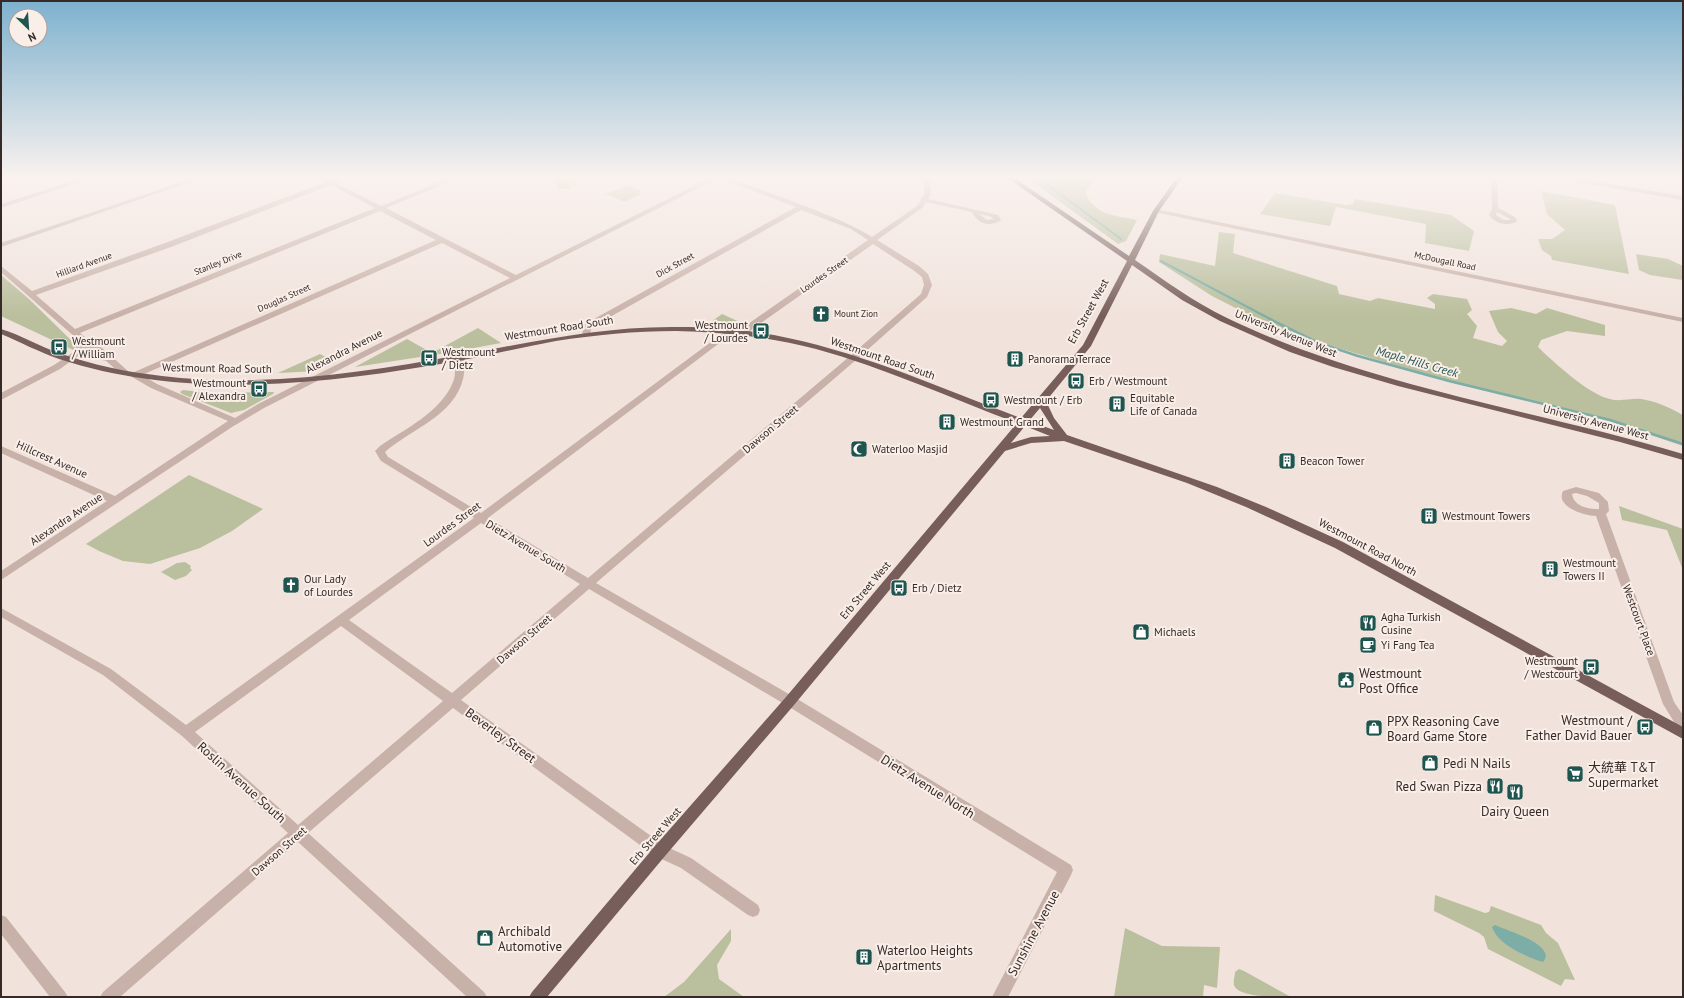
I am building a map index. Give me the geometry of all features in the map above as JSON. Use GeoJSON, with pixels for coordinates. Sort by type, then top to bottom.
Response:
{"type":"FeatureCollection","features":[{"type":"Feature","properties":{"kind":"main road","name":"University Avenue West"},"geometry":{"type":"LineString","coordinates":[[1076,224],[1185,298],[1223,319],[1293,350],[1328,363],[1401,384],[1622,438],[1683,458]]}},
{"type":"Feature","properties":{"kind":"main road","name":"Erb Street West"},"geometry":{"type":"LineString","coordinates":[[537,997],[660,851],[790,701],[1087,346],[1150,224]]}},
{"type":"Feature","properties":{"kind":"main road","name":"Westmount Road South"},"geometry":{"type":"LineString","coordinates":[[1,331],[69,359],[135,376],[157,379],[222,383],[315,379],[366,373],[586,334],[623,330],[680,329],[730,332],[802,343],[853,358],[1023,422]]}},
{"type":"Feature","properties":{"kind":"main road"},"geometry":{"type":"LineString","coordinates":[[1041,401],[1050,419],[1064,438]]}},
{"type":"Feature","properties":{"kind":"main road","name":"Westmount Road North"},"geometry":{"type":"LineString","coordinates":[[1023,422],[1236,499],[1314,533],[1339,545],[1683,733]]}},
{"type":"Feature","properties":{"kind":"main road"},"geometry":{"type":"LineString","coordinates":[[1000,449],[1031,440],[1064,438]]}},
{"type":"Feature","properties":{"kind":"street"},"geometry":{"type":"LineString","coordinates":[[1,245],[64,224]]}},
{"type":"Feature","properties":{"kind":"street","name":"Hilliard Avenue"},"geometry":{"type":"LineString","coordinates":[[31,294],[223,224]]}},
{"type":"Feature","properties":{"kind":"street","name":"Stanley Drive"},"geometry":{"type":"LineString","coordinates":[[74,332],[343,224]]}},
{"type":"Feature","properties":{"kind":"street"},"geometry":{"type":"LineString","coordinates":[[411,224],[514,278]]}},
{"type":"Feature","properties":{"kind":"street","name":"Alexandra Avenue"},"geometry":{"type":"LineString","coordinates":[[1,576],[235,421],[623,224]]}},
{"type":"Feature","properties":{"kind":"street","name":"Dick Street"},"geometry":{"type":"LineString","coordinates":[[586,334],[588,326],[771,224]]}},
{"type":"Feature","properties":{"kind":"street"},"geometry":{"type":"LineString","coordinates":[[842,224],[853,228],[873,240]]}},
{"type":"Feature","properties":{"kind":"street","name":"Lourdes Street"},"geometry":{"type":"LineString","coordinates":[[741,333],[896,224]]}},
{"type":"Feature","properties":{"kind":"street","name":"McDougall Road"},"geometry":{"type":"LineString","coordinates":[[1217,224],[1683,320]]}},
{"type":"Feature","properties":{"kind":"street","name":"Douglas Street"},"geometry":{"type":"LineString","coordinates":[[135,376],[442,240]]}},
{"type":"Feature","properties":{"kind":"street","name":"Dawson Street"},"geometry":{"type":"LineString","coordinates":[[108,997],[588,583],[853,358],[924,294],[928,285],[925,276],[916,268],[873,240]]}},
{"type":"Feature","properties":{"kind":"street","name":"Westmount Road South"},"geometry":{"type":"LineString","coordinates":[[1,268],[89,345],[99,350],[124,373]]}},
{"type":"Feature","properties":{"kind":"street","name":"Lourdes Street"},"geometry":{"type":"LineString","coordinates":[[186,732],[480,518],[730,332]]}},
{"type":"Feature","properties":{"kind":"street"},"geometry":{"type":"LineString","coordinates":[[1,397],[69,359],[89,345]]}},
{"type":"Feature","properties":{"kind":"street","name":"Dietz Avenue South"},"geometry":{"type":"LineString","coordinates":[[460,357],[458,381],[454,392],[430,416],[380,452],[384,459],[588,583],[790,701]]}},
{"type":"Feature","properties":{"kind":"street","name":"Westmount Road South"},"geometry":{"type":"LineString","coordinates":[[135,376],[154,386],[235,421]]}},
{"type":"Feature","properties":{"kind":"street","name":"Hillcrest Avenue"},"geometry":{"type":"LineString","coordinates":[[1,449],[115,500]]}},
{"type":"Feature","properties":{"kind":"street","name":"Westcourt Place"},"geometry":{"type":"LineString","coordinates":[[1600,512],[1669,704],[1683,726]]}},
{"type":"Feature","properties":{"kind":"street","name":"Roslin Avenue South"},"geometry":{"type":"LineString","coordinates":[[1,612],[107,672],[137,693],[186,732],[479,997]]}},
{"type":"Feature","properties":{"kind":"street","name":"Beverley Street"},"geometry":{"type":"LineString","coordinates":[[341,620],[660,851],[686,863],[753,910]]}},
{"type":"Feature","properties":{"kind":"street","name":"Dietz Avenue North"},"geometry":{"type":"LineString","coordinates":[[790,701],[1066,870]]}},
{"type":"Feature","properties":{"kind":"street","name":"Sunshine Avenue"},"geometry":{"type":"LineString","coordinates":[[1000,997],[1066,870]]}},
{"type":"Feature","properties":{"kind":"street"},"geometry":{"type":"LineString","coordinates":[[1,922],[60,997]]}},
{"type":"Feature","properties":{"kind":"green space"},"geometry":{"type":"Polygon","coordinates":[[[1090,224],[1135,224],[1126,241],[1118,244],[1090,224]]]}},
{"type":"Feature","properties":{"kind":"green space"},"geometry":{"type":"Polygon","coordinates":[[[1316,224],[1331,224],[1330,226],[1316,224]]]}},
{"type":"Feature","properties":{"kind":"green space"},"geometry":{"type":"Polygon","coordinates":[[[1424,224],[1463,224],[1474,231],[1469,251],[1425,243],[1426,224],[1424,224]]]}},
{"type":"Feature","properties":{"kind":"green space"},"geometry":{"type":"Polygon","coordinates":[[[1558,224],[1619,224],[1629,274],[1552,260],[1551,256],[1542,250],[1538,239],[1552,239],[1565,230],[1558,224]]]}},
{"type":"Feature","properties":{"kind":"green space"},"geometry":{"type":"Polygon","coordinates":[[[1219,232],[1235,234],[1233,253],[1337,286],[1339,294],[1370,301],[1378,298],[1435,309],[1435,304],[1427,298],[1433,294],[1467,299],[1472,310],[1467,314],[1477,326],[1473,338],[1502,346],[1507,341],[1498,332],[1489,311],[1511,308],[1536,314],[1547,308],[1605,325],[1605,336],[1567,331],[1541,340],[1538,347],[1552,361],[1593,392],[1610,399],[1646,400],[1672,409],[1683,415],[1683,446],[1609,421],[1434,377],[1279,330],[1212,296],[1159,262],[1160,254],[1215,266],[1219,232]]]}},
{"type":"Feature","properties":{"kind":"green space"},"geometry":{"type":"Polygon","coordinates":[[[1636,254],[1668,259],[1683,266],[1683,280],[1650,275],[1639,270],[1636,254]]]}},
{"type":"Feature","properties":{"kind":"green space"},"geometry":{"type":"Polygon","coordinates":[[[1,275],[29,299],[76,345],[95,350],[106,361],[86,356],[1,316],[1,275]]]}},
{"type":"Feature","properties":{"kind":"green space"},"geometry":{"type":"Polygon","coordinates":[[[722,314],[742,323],[737,326],[708,324],[722,314]]]}},
{"type":"Feature","properties":{"kind":"green space"},"geometry":{"type":"Polygon","coordinates":[[[478,328],[501,343],[355,367],[407,339],[432,353],[478,328]]]}},
{"type":"Feature","properties":{"kind":"green space"},"geometry":{"type":"Polygon","coordinates":[[[320,354],[335,362],[317,371],[278,373],[320,354]]]}},
{"type":"Feature","properties":{"kind":"green space"},"geometry":{"type":"Polygon","coordinates":[[[183,390],[209,393],[274,392],[273,394],[244,410],[231,413],[182,394],[180,392],[183,390]]]}},
{"type":"Feature","properties":{"kind":"green space"},"geometry":{"type":"Polygon","coordinates":[[[189,475],[263,509],[232,531],[200,548],[150,564],[123,561],[86,544],[189,475]]]}},
{"type":"Feature","properties":{"kind":"green space"},"geometry":{"type":"Polygon","coordinates":[[[1619,506],[1683,529],[1683,570],[1667,530],[1622,520],[1619,506]]]}},
{"type":"Feature","properties":{"kind":"green space"},"geometry":{"type":"Polygon","coordinates":[[[185,562],[191,566],[190,568],[192,570],[186,576],[175,580],[161,572],[177,563],[185,562]]]}},
{"type":"Feature","properties":{"kind":"green space"},"geometry":{"type":"Polygon","coordinates":[[[1435,895],[1485,913],[1489,912],[1491,906],[1541,925],[1546,933],[1558,943],[1575,980],[1565,979],[1561,986],[1488,949],[1484,937],[1479,933],[1434,911],[1435,895]]]}},
{"type":"Feature","properties":{"kind":"green space"},"geometry":{"type":"Polygon","coordinates":[[[1125,928],[1162,946],[1220,947],[1217,988],[1204,985],[1203,997],[1114,997],[1125,928]]]}},
{"type":"Feature","properties":{"kind":"green space"},"geometry":{"type":"Polygon","coordinates":[[[731,929],[731,941],[717,965],[719,979],[744,997],[664,997],[684,982],[731,929]]]}},
{"type":"Feature","properties":{"kind":"green space"},"geometry":{"type":"Polygon","coordinates":[[[1239,969],[1291,997],[1251,995],[1237,989],[1234,985],[1234,980],[1235,972],[1239,969]]]}},
{"type":"Feature","properties":{"kind":"water"},"geometry":{"type":"Polygon","coordinates":[[[1495,925],[1523,936],[1537,944],[1546,954],[1546,958],[1543,962],[1529,957],[1507,945],[1495,933],[1492,927],[1495,925]]]}},
{"type":"Feature","properties":{"kind":"waterway","name":"Maple Hills Creek"},"geometry":{"type":"LineString","coordinates":[[1100,224],[1121,239]]}},
{"type":"Feature","properties":{"kind":"waterway","name":"Maple Hills Creek"},"geometry":{"type":"LineString","coordinates":[[1161,261],[1272,320]]}},
{"type":"Feature","properties":{"kind":"waterway","name":"Maple Hills Creek"},"geometry":{"type":"LineString","coordinates":[[1272,320],[1319,343],[1358,356],[1449,381],[1610,420],[1683,444]]}},
{"type":"Feature","properties":{"kind":"place","name":"Mount Zion"},"geometry":{"type":"Point","coordinates":[821,314]}},
{"type":"Feature","properties":{"kind":"place","name":"Westmount / Lourdes"},"geometry":{"type":"Point","coordinates":[761,331]}},
{"type":"Feature","properties":{"kind":"place","name":"Westmount / William"},"geometry":{"type":"Point","coordinates":[59,347]}},
{"type":"Feature","properties":{"kind":"place","name":"Westmount / Dietz"},"geometry":{"type":"Point","coordinates":[429,358]}},
{"type":"Feature","properties":{"kind":"place","name":"Panorama Terrace"},"geometry":{"type":"Point","coordinates":[1015,359]}},
{"type":"Feature","properties":{"kind":"place","name":"Erb / Westmount"},"geometry":{"type":"Point","coordinates":[1076,381]}},
{"type":"Feature","properties":{"kind":"place","name":"Westmount / Alexandra"},"geometry":{"type":"Point","coordinates":[259,389]}},
{"type":"Feature","properties":{"kind":"place","name":"Westmount / Erb"},"geometry":{"type":"Point","coordinates":[991,400]}},
{"type":"Feature","properties":{"kind":"place","name":"Equitable Life of Canada"},"geometry":{"type":"Point","coordinates":[1117,404]}},
{"type":"Feature","properties":{"kind":"place","name":"Westmount Grand"},"geometry":{"type":"Point","coordinates":[947,422]}},
{"type":"Feature","properties":{"kind":"place","name":"Waterloo Masjid"},"geometry":{"type":"Point","coordinates":[859,449]}},
{"type":"Feature","properties":{"kind":"place","name":"Beacon Tower"},"geometry":{"type":"Point","coordinates":[1287,461]}},
{"type":"Feature","properties":{"kind":"place","name":"Westmount Towers"},"geometry":{"type":"Point","coordinates":[1429,516]}},
{"type":"Feature","properties":{"kind":"place","name":"Westmount Towers II"},"geometry":{"type":"Point","coordinates":[1550,569]}},
{"type":"Feature","properties":{"kind":"place","name":"Our Lady of Lourdes"},"geometry":{"type":"Point","coordinates":[291,585]}},
{"type":"Feature","properties":{"kind":"place","name":"Erb / Dietz"},"geometry":{"type":"Point","coordinates":[899,588]}},
{"type":"Feature","properties":{"kind":"place","name":"Agha Turkish Cusine"},"geometry":{"type":"Point","coordinates":[1368,623]}},
{"type":"Feature","properties":{"kind":"place","name":"Michaels"},"geometry":{"type":"Point","coordinates":[1141,632]}},
{"type":"Feature","properties":{"kind":"place","name":"Yi Fang Tea"},"geometry":{"type":"Point","coordinates":[1368,645]}},
{"type":"Feature","properties":{"kind":"place","name":"Westmount / Westcourt"},"geometry":{"type":"Point","coordinates":[1591,667]}},
{"type":"Feature","properties":{"kind":"place","name":"Westmount Post Office"},"geometry":{"type":"Point","coordinates":[1346,680]}},
{"type":"Feature","properties":{"kind":"place","name":"Westmount / Father David Bauer"},"geometry":{"type":"Point","coordinates":[1645,727]}},
{"type":"Feature","properties":{"kind":"place","name":"PPX Reasoning Cave Board Game Store"},"geometry":{"type":"Point","coordinates":[1374,728]}},
{"type":"Feature","properties":{"kind":"place","name":"Pedi N Nails"},"geometry":{"type":"Point","coordinates":[1430,763]}},
{"type":"Feature","properties":{"kind":"place","name":"大統華 T&T Supermarket"},"geometry":{"type":"Point","coordinates":[1575,774]}},
{"type":"Feature","properties":{"kind":"place","name":"Red Swan Pizza"},"geometry":{"type":"Point","coordinates":[1495,786]}},
{"type":"Feature","properties":{"kind":"place","name":"Dairy Queen"},"geometry":{"type":"Point","coordinates":[1515,792]}},
{"type":"Feature","properties":{"kind":"place","name":"Archibald Automotive"},"geometry":{"type":"Point","coordinates":[485,938]}},
{"type":"Feature","properties":{"kind":"place","name":"Waterloo Heights Apartments"},"geometry":{"type":"Point","coordinates":[864,957]}}]}
